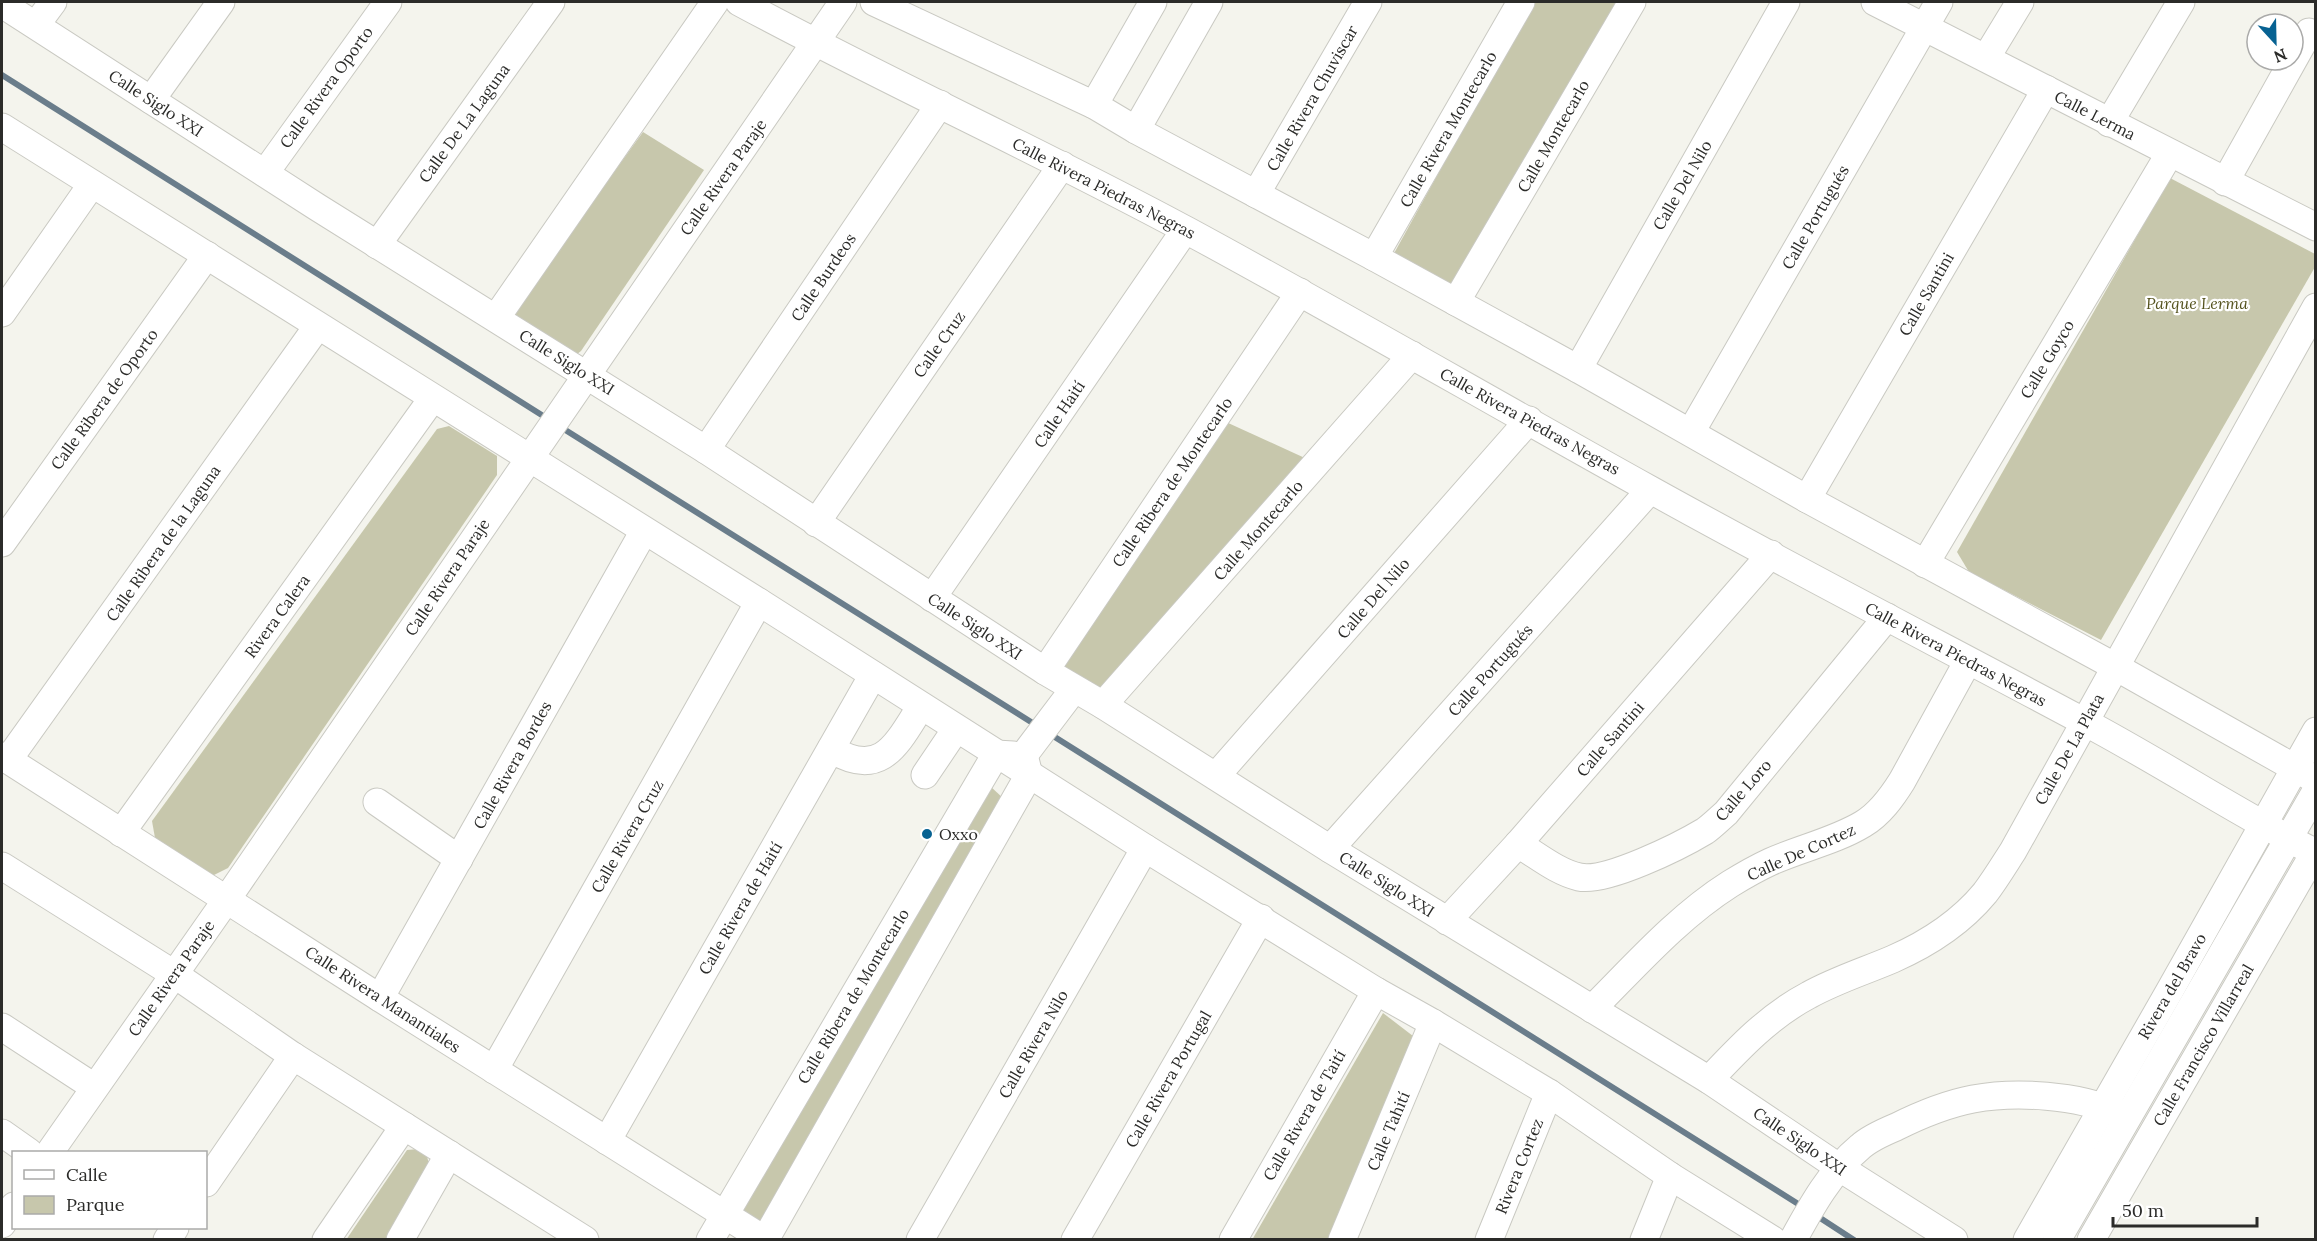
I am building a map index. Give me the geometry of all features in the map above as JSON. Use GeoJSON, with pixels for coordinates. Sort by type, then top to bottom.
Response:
{"type":"FeatureCollection","features":[{"type":"Feature","properties":{"kind":"street"},"geometry":{"type":"LineString","coordinates":[[36,25],[53,2]]}},
{"type":"Feature","properties":{"kind":"street"},"geometry":{"type":"LineString","coordinates":[[152,100],[221,2]]}},
{"type":"Feature","properties":{"kind":"street","name":"Calle Rivera Oporto"},"geometry":{"type":"LineString","coordinates":[[265,173],[388,2]]}},
{"type":"Feature","properties":{"kind":"street","name":"Calle De La Laguna"},"geometry":{"type":"LineString","coordinates":[[377,245],[551,2]]}},
{"type":"Feature","properties":{"kind":"street"},"geometry":{"type":"LineString","coordinates":[[496,318],[715,2]]}},
{"type":"Feature","properties":{"kind":"street","name":"Calle Rivera Piedras Negras"},"geometry":{"type":"LineString","coordinates":[[739,2],[815,43],[1062,165],[1185,230],[1529,420],[1650,490],[2084,722],[2264,826],[2315,851]]}},
{"type":"Feature","properties":{"kind":"street","name":"Calle Rivera Paraje"},"geometry":{"type":"LineString","coordinates":[[51,1151],[227,899],[843,2]]}},
{"type":"Feature","properties":{"kind":"street"},"geometry":{"type":"LineString","coordinates":[[874,2],[1094,105],[1136,130],[1578,369],[1925,564],[2115,666],[2305,775]]}},
{"type":"Feature","properties":{"kind":"street"},"geometry":{"type":"LineString","coordinates":[[1094,105],[1153,2]]}},
{"type":"Feature","properties":{"kind":"street"},"geometry":{"type":"LineString","coordinates":[[1136,130],[1209,2]]}},
{"type":"Feature","properties":{"kind":"street","name":"Calle Rivera Chuviscar"},"geometry":{"type":"LineString","coordinates":[[1256,194],[1368,2]]}},
{"type":"Feature","properties":{"kind":"street","name":"Calle Rivera Montecarlo"},"geometry":{"type":"LineString","coordinates":[[1374,257],[1521,2]]}},
{"type":"Feature","properties":{"kind":"street","name":"Calle Montecarlo"},"geometry":{"type":"LineString","coordinates":[[1456,302],[1632,2]]}},
{"type":"Feature","properties":{"kind":"street","name":"Calle Del Nilo"},"geometry":{"type":"LineString","coordinates":[[1578,369],[1786,2]]}},
{"type":"Feature","properties":{"kind":"street","name":"Calle Lerma"},"geometry":{"type":"LineString","coordinates":[[1875,2],[2225,183],[2316,227]]}},
{"type":"Feature","properties":{"kind":"street","name":"Calle Portugués"},"geometry":{"type":"LineString","coordinates":[[1691,432],[1939,2]]}},
{"type":"Feature","properties":{"kind":"street"},"geometry":{"type":"LineString","coordinates":[[1986,58],[2020,2]]}},
{"type":"Feature","properties":{"kind":"street"},"geometry":{"type":"LineString","coordinates":[[2109,123],[2181,2]]}},
{"type":"Feature","properties":{"kind":"street","name":"Calle Siglo XXI"},"geometry":{"type":"LineString","coordinates":[[2,4],[377,245],[496,318],[579,385],[706,450],[1045,671],[1104,705],[1330,849],[1709,1080],[1840,1168],[1954,1239]]}},
{"type":"Feature","properties":{"kind":"street"},"geometry":{"type":"LineString","coordinates":[[2225,183],[2309,32]]}},
{"type":"Feature","properties":{"kind":"street","name":"Calle Santini"},"geometry":{"type":"LineString","coordinates":[[1807,499],[2046,90]]}},
{"type":"Feature","properties":{"kind":"street","name":"Calle Burdeos"},"geometry":{"type":"LineString","coordinates":[[706,450],[940,104]]}},
{"type":"Feature","properties":{"kind":"street"},"geometry":{"type":"LineString","coordinates":[[2,126],[432,399],[535,450],[644,531],[996,754],[1026,761],[1146,848],[1376,991],[1549,1093],[1670,1176],[1788,1237],[1823,1189],[1860,1146],[1881,1133],[1912,1119],[1973,1099],[2044,1096],[2116,1112],[2154,1130]]}},
{"type":"Feature","properties":{"kind":"street","name":"Calle Goyco"},"geometry":{"type":"LineString","coordinates":[[1925,564],[2170,153]]}},
{"type":"Feature","properties":{"kind":"street","name":"Calle Cruz"},"geometry":{"type":"LineString","coordinates":[[816,523],[1062,165]]}},
{"type":"Feature","properties":{"kind":"street"},"geometry":{"type":"LineString","coordinates":[[2,313],[92,184]]}},
{"type":"Feature","properties":{"kind":"street","name":"Calle Haití"},"geometry":{"type":"LineString","coordinates":[[932,598],[1185,230]]}},
{"type":"Feature","properties":{"kind":"street","name":"Calle Ribera de Oporto"},"geometry":{"type":"LineString","coordinates":[[2,543],[207,255]]}},
{"type":"Feature","properties":{"kind":"street","name":"Calle Ribera de Montecarlo"},"geometry":{"type":"LineString","coordinates":[[1045,671],[1300,292]]}},
{"type":"Feature","properties":{"kind":"street","name":"Calle De La Plata"},"geometry":{"type":"LineString","coordinates":[[1709,1080],[1765,1024],[1791,1005],[1831,984],[1895,958],[1930,940],[1961,917],[1985,893],[2013,851],[2316,308]]}},
{"type":"Feature","properties":{"kind":"street","name":"Calle Ribera de la Laguna"},"geometry":{"type":"LineString","coordinates":[[5,758],[317,327]]}},
{"type":"Feature","properties":{"kind":"street","name":"Calle Montecarlo"},"geometry":{"type":"LineString","coordinates":[[1104,705],[1412,355]]}},
{"type":"Feature","properties":{"kind":"street","name":"Rivera Calera"},"geometry":{"type":"LineString","coordinates":[[121,833],[432,399]]}},
{"type":"Feature","properties":{"kind":"street","name":"Calle Del Nilo"},"geometry":{"type":"LineString","coordinates":[[1216,776],[1529,420]]}},
{"type":"Feature","properties":{"kind":"street","name":"Calle Portugués"},"geometry":{"type":"LineString","coordinates":[[1330,849],[1650,490]]}},
{"type":"Feature","properties":{"kind":"street","name":"Calle Rivera Bordes"},"geometry":{"type":"LineString","coordinates":[[380,999],[644,531]]}},
{"type":"Feature","properties":{"kind":"street","name":"Calle Santini"},"geometry":{"type":"LineString","coordinates":[[1447,921],[1518,844],[1771,554]]}},
{"type":"Feature","properties":{"kind":"street","name":"Calle Rivera Cruz"},"geometry":{"type":"LineString","coordinates":[[494,1070],[759,602]]}},
{"type":"Feature","properties":{"kind":"street","name":"Calle Loro"},"geometry":{"type":"LineString","coordinates":[[1518,844],[1568,874],[1593,878],[1673,848],[1707,829],[1726,813],[1887,617]]}},
{"type":"Feature","properties":{"kind":"street","name":"Calle De Cortez"},"geometry":{"type":"LineString","coordinates":[[1592,1009],[1701,903],[1769,862],[1839,836],[1863,824],[1876,814],[1892,798],[1968,661]]}},
{"type":"Feature","properties":{"kind":"street","name":"Calle Rivera de Haití"},"geometry":{"type":"LineString","coordinates":[[607,1141],[873,675]]}},
{"type":"Feature","properties":{"kind":"street"},"geometry":{"type":"LineString","coordinates":[[765,1239],[1026,761],[1074,689]]}},
{"type":"Feature","properties":{"kind":"street"},"geometry":{"type":"LineString","coordinates":[[831,748],[847,758],[870,760],[887,754],[897,744],[921,706]]}},
{"type":"Feature","properties":{"kind":"street"},"geometry":{"type":"LineString","coordinates":[[925,775],[956,729]]}},
{"type":"Feature","properties":{"kind":"street","name":"Rivera del Bravo"},"geometry":{"type":"LineString","coordinates":[[2058,1239],[2116,1112],[2264,826],[2305,775],[2316,731]]}},
{"type":"Feature","properties":{"kind":"street","name":"Calle Ribera de Montecarlo"},"geometry":{"type":"LineString","coordinates":[[710,1239],[996,754]]}},
{"type":"Feature","properties":{"kind":"street","name":"Calle Rivera Manantiales"},"geometry":{"type":"LineString","coordinates":[[5,758],[380,999],[765,1239]]}},
{"type":"Feature","properties":{"kind":"street","name":"Rivera del Bravo"},"geometry":{"type":"LineString","coordinates":[[2027,1239],[2116,1112],[2316,791]]}},
{"type":"Feature","properties":{"kind":"street"},"geometry":{"type":"LineString","coordinates":[[377,802],[459,859]]}},
{"type":"Feature","properties":{"kind":"street","name":"Calle Rivera Nilo"},"geometry":{"type":"LineString","coordinates":[[920,1239],[1146,848]]}},
{"type":"Feature","properties":{"kind":"street","name":"Calle Francisco Villarreal"},"geometry":{"type":"LineString","coordinates":[[2091,1239],[2315,851]]}},
{"type":"Feature","properties":{"kind":"street"},"geometry":{"type":"LineString","coordinates":[[2,866],[174,974],[293,1056],[449,1154],[568,1235]]}},
{"type":"Feature","properties":{"kind":"street","name":"Calle Rivera Portugal"},"geometry":{"type":"LineString","coordinates":[[1075,1239],[1261,918]]}},
{"type":"Feature","properties":{"kind":"street","name":"Calle Rivera de Taití"},"geometry":{"type":"LineString","coordinates":[[1233,1239],[1376,991]]}},
{"type":"Feature","properties":{"kind":"street","name":"Calle Tahití"},"geometry":{"type":"LineString","coordinates":[[1342,1239],[1433,1023]]}},
{"type":"Feature","properties":{"kind":"street"},"geometry":{"type":"LineString","coordinates":[[2,1027],[94,1087]]}},
{"type":"Feature","properties":{"kind":"street"},"geometry":{"type":"LineString","coordinates":[[207,1182],[293,1056]]}},
{"type":"Feature","properties":{"kind":"street","name":"Rivera Cortez"},"geometry":{"type":"LineString","coordinates":[[1489,1239],[1549,1093]]}},
{"type":"Feature","properties":{"kind":"street"},"geometry":{"type":"LineString","coordinates":[[326,1239],[404,1126]]}},
{"type":"Feature","properties":{"kind":"street"},"geometry":{"type":"LineString","coordinates":[[2,1133],[28,1151]]}},
{"type":"Feature","properties":{"kind":"street"},"geometry":{"type":"LineString","coordinates":[[400,1239],[449,1154]]}},
{"type":"Feature","properties":{"kind":"street"},"geometry":{"type":"LineString","coordinates":[[1644,1239],[1670,1176]]}},
{"type":"Feature","properties":{"kind":"street"},"geometry":{"type":"LineString","coordinates":[[2,1224],[12,1209]]}},
{"type":"Feature","properties":{"kind":"green space"},"geometry":{"type":"Polygon","coordinates":[[[1533,2],[1616,2],[1456,292],[1392,257],[1533,2]]]}},
{"type":"Feature","properties":{"kind":"green space"},"geometry":{"type":"Polygon","coordinates":[[[643,132],[704,170],[581,351],[572,358],[512,320],[513,311],[643,132]]]}},
{"type":"Feature","properties":{"kind":"green space","name":"Parque Lerma"},"geometry":{"type":"Polygon","coordinates":[[[2170,178],[2315,254],[2315,267],[2101,640],[1969,572],[1957,552],[2170,178]]]}},
{"type":"Feature","properties":{"kind":"green space"},"geometry":{"type":"Polygon","coordinates":[[[1226,422],[1307,459],[1100,693],[1061,667],[1226,422]]]}},
{"type":"Feature","properties":{"kind":"green space"},"geometry":{"type":"Polygon","coordinates":[[[449,426],[497,456],[497,475],[228,868],[212,876],[155,838],[152,821],[437,429],[449,426]]]}},
{"type":"Feature","properties":{"kind":"green space"},"geometry":{"type":"Polygon","coordinates":[[[990,786],[1004,799],[763,1225],[738,1208],[990,786]]]}},
{"type":"Feature","properties":{"kind":"green space"},"geometry":{"type":"Polygon","coordinates":[[[1383,1013],[1413,1036],[1329,1239],[1252,1240],[1383,1013]]]}},
{"type":"Feature","properties":{"kind":"green space"},"geometry":{"type":"Polygon","coordinates":[[[419,1149],[427,1156],[430,1169],[389,1239],[346,1240],[407,1150],[419,1149]]]}},
{"type":"Feature","properties":{"kind":"waterway"},"geometry":{"type":"LineString","coordinates":[[2,75],[548,419]]}},
{"type":"Feature","properties":{"kind":"waterway"},"geometry":{"type":"LineString","coordinates":[[559,426],[1039,727]]}},
{"type":"Feature","properties":{"kind":"waterway"},"geometry":{"type":"LineString","coordinates":[[1050,734],[1803,1207]]}},
{"type":"Feature","properties":{"kind":"waterway"},"geometry":{"type":"LineString","coordinates":[[1814,1214],[1854,1240]]}},
{"type":"Feature","properties":{"kind":"place","name":"Oxxo"},"geometry":{"type":"Point","coordinates":[927,834]}}]}
